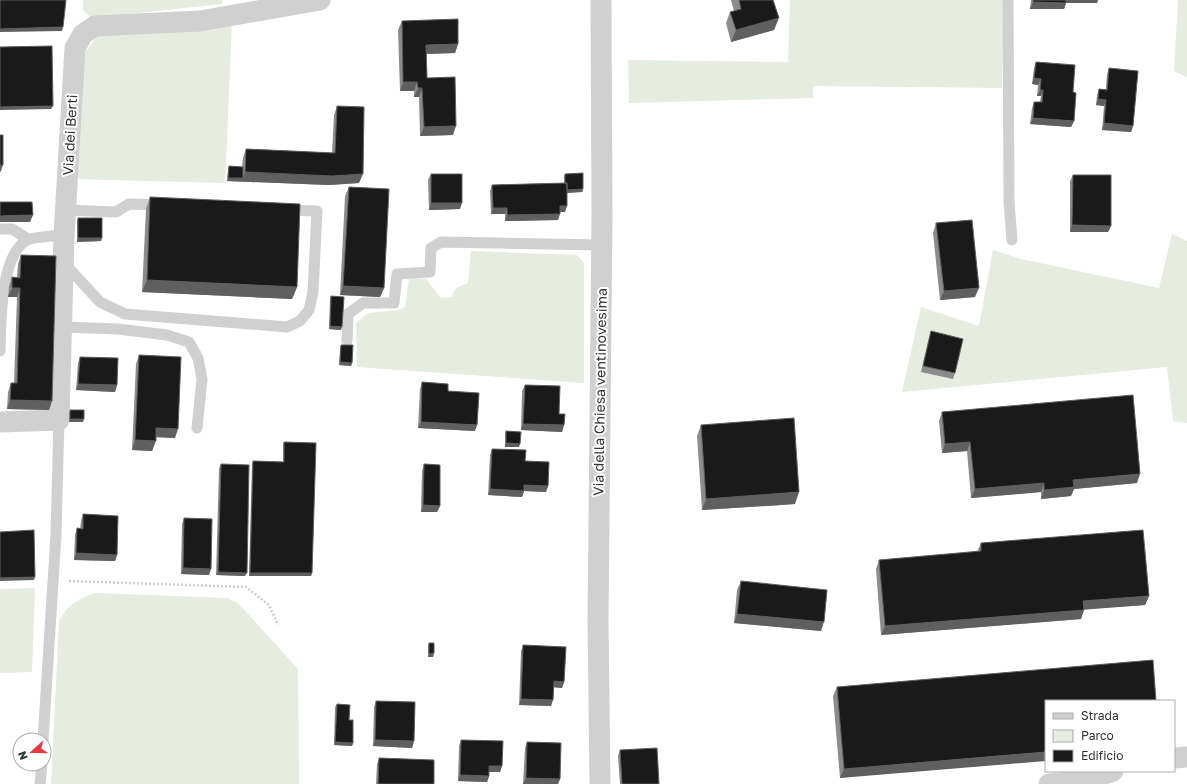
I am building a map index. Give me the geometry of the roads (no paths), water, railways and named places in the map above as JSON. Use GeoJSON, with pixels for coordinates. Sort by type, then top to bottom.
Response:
{"type":"FeatureCollection","features":[{"type":"Feature","properties":{"kind":"street","name":"Via dei Berti"},"geometry":{"type":"LineString","coordinates":[[59,420],[65,210],[75,48],[83,34],[95,26],[200,21],[320,0]]}},
{"type":"Feature","properties":{"kind":"street","name":"Via della Chiesa ventinovesima"},"geometry":{"type":"LineString","coordinates":[[600,784],[598,620],[602,245],[601,0]]}},
{"type":"Feature","properties":{"kind":"street"},"geometry":{"type":"LineString","coordinates":[[0,422],[59,420]]}},
{"type":"Feature","properties":{"kind":"street"},"geometry":{"type":"LineString","coordinates":[[1175,758],[1187,757]]}},
{"type":"Feature","properties":{"kind":"street"},"geometry":{"type":"LineString","coordinates":[[1050,784],[1088,780],[1110,772]]}},
{"type":"Feature","properties":{"kind":"lane"},"geometry":{"type":"LineString","coordinates":[[1008,0],[1009,201],[1012,240]]}},
{"type":"Feature","properties":{"kind":"lane"},"geometry":{"type":"LineString","coordinates":[[65,210],[116,212],[129,204],[176,206]]}},
{"type":"Feature","properties":{"kind":"lane"},"geometry":{"type":"LineString","coordinates":[[63,263],[100,302],[125,314],[287,327],[300,321],[309,310],[312,292],[317,211],[278,210]]}},
{"type":"Feature","properties":{"kind":"lane"},"geometry":{"type":"LineString","coordinates":[[0,229],[12,229],[28,239]]}},
{"type":"Feature","properties":{"kind":"lane"},"geometry":{"type":"LineString","coordinates":[[0,351],[3,273],[10,259],[17,247],[28,239],[64,235]]}},
{"type":"Feature","properties":{"kind":"lane"},"geometry":{"type":"LineString","coordinates":[[347,341],[348,314],[363,303],[394,303],[397,274],[430,272],[431,248],[441,242],[602,245]]}},
{"type":"Feature","properties":{"kind":"lane"},"geometry":{"type":"LineString","coordinates":[[62,327],[118,329],[168,335],[188,342],[198,358],[202,379],[197,428]]}},
{"type":"Feature","properties":{"kind":"lane"},"geometry":{"type":"LineString","coordinates":[[43,732],[56,535],[59,420]]}},
{"type":"Feature","properties":{"kind":"lane"},"geometry":{"type":"LineString","coordinates":[[40,784],[41,772]]}}]}
